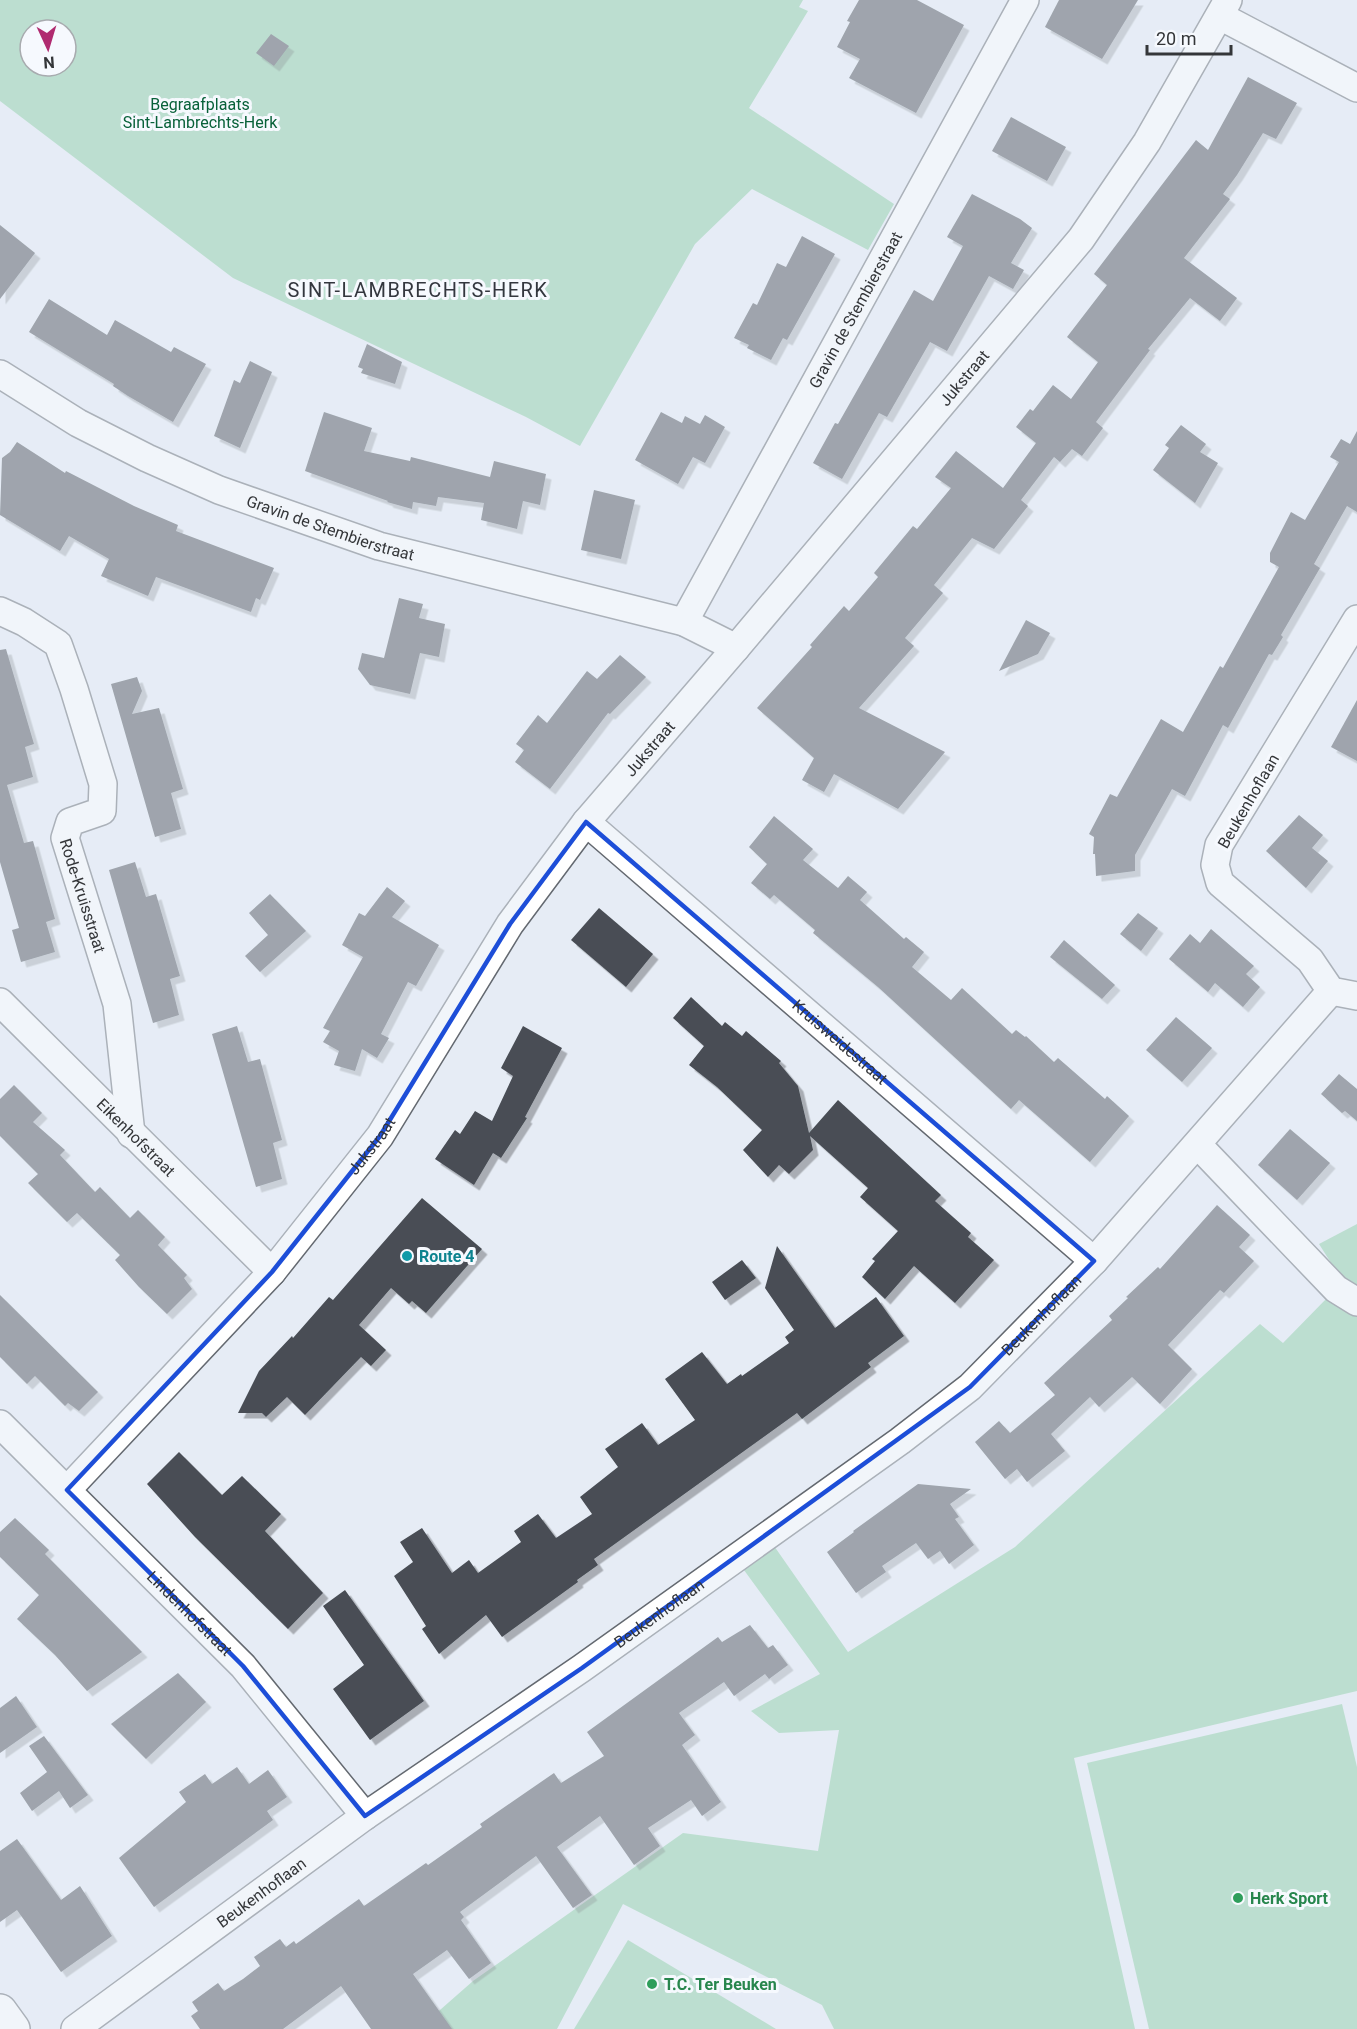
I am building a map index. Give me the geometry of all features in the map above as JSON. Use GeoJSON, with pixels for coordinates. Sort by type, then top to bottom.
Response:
{"type":"FeatureCollection","features":[{"type":"Feature","properties":{"kind":"street","name":"Gravin de Stembierstraat"},"geometry":{"type":"LineString","coordinates":[[684,622],[1025,0]]}},
{"type":"Feature","properties":{"kind":"street"},"geometry":{"type":"LineString","coordinates":[[1224,8],[1357,88]]}},
{"type":"Feature","properties":{"kind":"street","name":"Jukstraat"},"geometry":{"type":"LineString","coordinates":[[67,1490],[272,1272],[380,1136],[510,924],[586,822],[1081,239],[1147,142],[1224,8]]}},
{"type":"Feature","properties":{"kind":"street","name":"Gravin de Stembierstraat"},"geometry":{"type":"LineString","coordinates":[[0,374],[78,423],[147,458],[219,490],[378,546],[684,622],[736,648]]}},
{"type":"Feature","properties":{"kind":"street","name":"Rode-Kruisstraat"},"geometry":{"type":"LineString","coordinates":[[0,611],[24,622],[58,644],[103,784],[102,811],[70,822],[65,838],[117,1004],[131,1134]]}},
{"type":"Feature","properties":{"kind":"street","name":"Beukenhoflaan"},"geometry":{"type":"LineString","coordinates":[[75,2029],[365,1816],[591,1661],[900,1441],[962,1394],[1094,1261],[1197,1145],[1344,994],[1310,960],[1220,884],[1215,865],[1219,845],[1357,619]]}},
{"type":"Feature","properties":{"kind":"street","name":"Kruisweidestraat"},"geometry":{"type":"LineString","coordinates":[[586,822],[1094,1261]]}},
{"type":"Feature","properties":{"kind":"street","name":"Eikenhofstraat"},"geometry":{"type":"LineString","coordinates":[[0,1002],[272,1272]]}},
{"type":"Feature","properties":{"kind":"street"},"geometry":{"type":"LineString","coordinates":[[1197,1145],[1336,1289],[1357,1302]]}},
{"type":"Feature","properties":{"kind":"street","name":"Lindenhofstraat"},"geometry":{"type":"LineString","coordinates":[[0,1424],[243,1666],[365,1816]]}},
{"type":"Feature","properties":{"kind":"street"},"geometry":{"type":"LineString","coordinates":[[0,2011],[13,2029]]}},
{"type":"Feature","properties":{"kind":"highlighted area"},"geometry":{"type":"Polygon","coordinates":[[[586,822],[1094,1261],[970,1387],[582,1668],[365,1816],[243,1666],[67,1490],[272,1272],[380,1136],[510,924],[586,822]]]}},
{"type":"Feature","properties":{"kind":"green space","name":"Begraafplaats Sint-Lambrechts-Herk"},"geometry":{"type":"Polygon","coordinates":[[[0,0],[803,0],[799,7],[808,11],[749,108],[894,204],[868,250],[752,189],[695,244],[580,446],[526,417],[233,278],[0,101],[0,0]]]}},
{"type":"Feature","properties":{"kind":"green space"},"geometry":{"type":"Polygon","coordinates":[[[1357,1224],[1357,1295],[1347,1288],[1319,1244],[1357,1224]]]}},
{"type":"Feature","properties":{"kind":"green space"},"geometry":{"type":"Polygon","coordinates":[[[1327,1298],[1357,1316],[1357,1691],[1074,1758],[1135,2029],[834,2029],[822,2005],[623,1904],[557,2029],[439,2029],[432,2017],[473,1981],[683,1833],[818,1851],[839,1730],[779,1733],[751,1711],[820,1674],[741,1566],[772,1543],[848,1652],[1015,1547],[1260,1324],[1283,1343],[1327,1298]]]}},
{"type":"Feature","properties":{"kind":"green space","name":"Herk Sport"},"geometry":{"type":"Polygon","coordinates":[[[1342,1704],[1357,1767],[1357,2029],[1149,2029],[1087,1763],[1342,1704]]]}},
{"type":"Feature","properties":{"kind":"green space","name":"T.C. Ter Beuken"},"geometry":{"type":"Polygon","coordinates":[[[628,1940],[776,2029],[574,2029],[628,1940]]]}},
{"type":"Feature","properties":{"kind":"building"},"geometry":{"type":"Polygon","coordinates":[[[859,0],[917,0],[964,25],[916,113],[849,78],[860,59],[837,47],[850,22],[847,21],[859,0]]]}},
{"type":"Feature","properties":{"kind":"building"},"geometry":{"type":"Polygon","coordinates":[[[1059,0],[1138,0],[1102,59],[1045,27],[1059,0]]]}},
{"type":"Feature","properties":{"kind":"building"},"geometry":{"type":"Polygon","coordinates":[[[271,34],[289,46],[274,66],[256,53],[271,34]]]}},
{"type":"Feature","properties":{"kind":"building"},"geometry":{"type":"Polygon","coordinates":[[[1248,77],[1297,103],[1276,139],[1263,133],[1223,194],[1230,199],[1184,258],[1237,298],[1220,321],[1190,298],[1148,349],[1150,350],[1096,422],[1103,428],[1082,456],[1072,449],[1060,462],[1054,457],[1021,500],[1028,506],[994,549],[972,538],[934,585],[943,593],[905,638],[914,646],[859,708],[945,752],[898,809],[834,774],[824,792],[802,780],[814,758],[757,708],[812,647],[810,645],[844,606],[849,611],[878,577],[874,573],[913,526],[917,529],[951,488],[935,477],[956,451],[1003,488],[1036,443],[1016,427],[1030,409],[1033,411],[1053,385],[1071,399],[1098,362],[1067,337],[1107,285],[1094,274],[1196,140],[1208,150],[1248,77]]]}},
{"type":"Feature","properties":{"kind":"building"},"geometry":{"type":"Polygon","coordinates":[[[1011,117],[1066,147],[1047,181],[992,151],[1011,117]]]}},
{"type":"Feature","properties":{"kind":"building"},"geometry":{"type":"Polygon","coordinates":[[[972,194],[1020,219],[1032,228],[1011,263],[1024,270],[1013,289],[989,276],[947,351],[930,342],[887,417],[879,413],[842,479],[813,463],[835,423],[838,424],[914,290],[933,301],[963,246],[947,237],[972,194]]]}},
{"type":"Feature","properties":{"kind":"building"},"geometry":{"type":"Polygon","coordinates":[[[0,225],[35,253],[0,299],[0,225]]]}},
{"type":"Feature","properties":{"kind":"building"},"geometry":{"type":"Polygon","coordinates":[[[802,236],[835,254],[787,340],[783,338],[771,360],[747,348],[749,345],[734,338],[753,303],[757,305],[777,263],[786,267],[802,236]]]}},
{"type":"Feature","properties":{"kind":"building"},"geometry":{"type":"Polygon","coordinates":[[[49,299],[107,335],[115,320],[171,352],[174,347],[206,364],[173,422],[128,396],[113,386],[114,384],[29,332],[49,299]]]}},
{"type":"Feature","properties":{"kind":"building"},"geometry":{"type":"Polygon","coordinates":[[[367,344],[402,362],[395,384],[361,373],[363,369],[358,367],[367,344]]]}},
{"type":"Feature","properties":{"kind":"building"},"geometry":{"type":"Polygon","coordinates":[[[250,361],[272,372],[240,448],[214,436],[234,380],[240,383],[250,361]]]}},
{"type":"Feature","properties":{"kind":"building"},"geometry":{"type":"Polygon","coordinates":[[[324,412],[372,428],[364,451],[410,461],[411,457],[490,477],[494,461],[546,474],[540,505],[523,501],[517,529],[481,520],[484,503],[438,497],[436,506],[413,502],[412,509],[305,471],[324,412]]]}},
{"type":"Feature","properties":{"kind":"building"},"geometry":{"type":"Polygon","coordinates":[[[661,412],[682,423],[685,416],[700,424],[705,415],[725,427],[705,463],[693,457],[678,484],[635,460],[661,412]]]}},
{"type":"Feature","properties":{"kind":"building"},"geometry":{"type":"Polygon","coordinates":[[[1181,425],[1206,444],[1200,452],[1218,463],[1195,503],[1153,470],[1169,448],[1165,445],[1181,425]]]}},
{"type":"Feature","properties":{"kind":"building"},"geometry":{"type":"Polygon","coordinates":[[[1357,431],[1357,512],[1347,506],[1314,564],[1320,568],[1281,635],[1283,637],[1272,655],[1269,654],[1228,728],[1223,725],[1185,796],[1172,789],[1135,855],[1135,871],[1096,876],[1095,854],[1093,854],[1094,837],[1089,834],[1110,794],[1117,797],[1161,719],[1183,732],[1220,666],[1223,668],[1279,567],[1270,562],[1270,553],[1291,512],[1305,520],[1339,462],[1330,457],[1341,439],[1350,444],[1357,431]]]}},
{"type":"Feature","properties":{"kind":"building"},"geometry":{"type":"Polygon","coordinates":[[[17,442],[65,473],[66,471],[134,506],[178,525],[176,531],[274,568],[260,600],[256,598],[251,612],[156,577],[148,596],[101,576],[109,559],[69,536],[60,551],[0,515],[2,458],[17,442]]]}},
{"type":"Feature","properties":{"kind":"building"},"geometry":{"type":"Polygon","coordinates":[[[594,490],[635,500],[621,559],[581,550],[594,490]]]}},
{"type":"Feature","properties":{"kind":"building"},"geometry":{"type":"Polygon","coordinates":[[[399,598],[423,604],[419,618],[445,624],[439,657],[420,653],[410,694],[370,685],[358,669],[362,653],[384,658],[399,598]]]}},
{"type":"Feature","properties":{"kind":"building"},"geometry":{"type":"Polygon","coordinates":[[[1026,620],[1050,633],[1038,654],[999,671],[1026,620]]]}},
{"type":"Feature","properties":{"kind":"building"},"geometry":{"type":"Polygon","coordinates":[[[6,649],[34,744],[25,747],[33,777],[7,785],[24,843],[33,841],[55,919],[46,922],[55,952],[21,962],[12,930],[19,928],[0,862],[0,650],[6,649]]]}},
{"type":"Feature","properties":{"kind":"building"},"geometry":{"type":"Polygon","coordinates":[[[620,655],[646,677],[610,714],[608,713],[550,789],[515,762],[524,750],[516,744],[538,715],[547,723],[587,671],[597,679],[620,655]]]}},
{"type":"Feature","properties":{"kind":"building"},"geometry":{"type":"Polygon","coordinates":[[[137,677],[142,691],[132,714],[159,708],[183,789],[171,793],[181,829],[155,837],[111,684],[137,677]]]}},
{"type":"Feature","properties":{"kind":"building"},"geometry":{"type":"Polygon","coordinates":[[[1357,700],[1357,761],[1331,747],[1357,700]]]}},
{"type":"Feature","properties":{"kind":"building"},"geometry":{"type":"Polygon","coordinates":[[[1299,815],[1323,835],[1312,848],[1328,861],[1306,888],[1266,851],[1299,815]]]}},
{"type":"Feature","properties":{"kind":"building"},"geometry":{"type":"Polygon","coordinates":[[[774,816],[813,849],[803,860],[838,888],[848,876],[867,892],[860,900],[904,939],[906,937],[924,952],[912,967],[951,1000],[962,988],[1012,1034],[1016,1030],[1026,1036],[1054,1062],[1058,1058],[1105,1099],[1107,1096],[1129,1116],[1090,1162],[1019,1100],[1011,1109],[878,987],[813,933],[815,930],[774,895],[770,899],[751,883],[767,864],[749,847],[774,816]]]}},
{"type":"Feature","properties":{"kind":"building"},"geometry":{"type":"Polygon","coordinates":[[[135,862],[146,897],[156,894],[180,976],[170,979],[179,1015],[153,1023],[109,870],[135,862]]]}},
{"type":"Feature","properties":{"kind":"building"},"geometry":{"type":"Polygon","coordinates":[[[387,887],[405,901],[392,917],[439,945],[416,986],[408,982],[381,1034],[389,1038],[377,1058],[362,1049],[355,1071],[334,1065],[339,1051],[323,1042],[330,1031],[323,1028],[363,957],[342,945],[359,913],[365,916],[387,887]]]}},
{"type":"Feature","properties":{"kind":"building"},"geometry":{"type":"Polygon","coordinates":[[[270,894],[306,931],[260,972],[245,956],[268,935],[249,913],[270,894]]]}},
{"type":"Feature","properties":{"kind":"building"},"geometry":{"type":"Polygon","coordinates":[[[599,908],[653,954],[626,987],[571,940],[599,908]]]}},
{"type":"Feature","properties":{"kind":"building"},"geometry":{"type":"Polygon","coordinates":[[[1138,913],[1158,928],[1141,951],[1120,934],[1138,913]]]}},
{"type":"Feature","properties":{"kind":"building"},"geometry":{"type":"Polygon","coordinates":[[[1211,929],[1254,966],[1246,974],[1260,987],[1243,1007],[1215,983],[1208,992],[1169,959],[1190,934],[1200,943],[1211,929]]]}},
{"type":"Feature","properties":{"kind":"building"},"geometry":{"type":"Polygon","coordinates":[[[1064,940],[1115,985],[1102,999],[1050,957],[1064,940]]]}},
{"type":"Feature","properties":{"kind":"building"},"geometry":{"type":"Polygon","coordinates":[[[691,997],[722,1026],[725,1022],[742,1036],[746,1031],[781,1061],[779,1063],[798,1086],[809,1133],[838,1100],[941,1195],[935,1201],[971,1233],[968,1237],[994,1260],[955,1303],[914,1266],[885,1299],[862,1277],[875,1261],[872,1259],[898,1231],[860,1197],[868,1188],[810,1136],[813,1150],[789,1174],[779,1165],[768,1177],[743,1150],[762,1130],[717,1087],[689,1065],[704,1046],[673,1018],[691,997]]]}},
{"type":"Feature","properties":{"kind":"building"},"geometry":{"type":"Polygon","coordinates":[[[1176,1017],[1212,1048],[1182,1082],[1146,1050],[1176,1017]]]}},
{"type":"Feature","properties":{"kind":"building"},"geometry":{"type":"Polygon","coordinates":[[[237,1026],[248,1062],[260,1059],[282,1140],[273,1143],[282,1179],[256,1187],[212,1034],[237,1026]]]}},
{"type":"Feature","properties":{"kind":"building"},"geometry":{"type":"Polygon","coordinates":[[[523,1026],[562,1048],[525,1117],[527,1118],[501,1158],[493,1153],[474,1185],[435,1159],[455,1130],[460,1134],[475,1111],[492,1121],[513,1076],[501,1068],[523,1026]]]}},
{"type":"Feature","properties":{"kind":"building"},"geometry":{"type":"Polygon","coordinates":[[[1339,1074],[1357,1089],[1357,1121],[1345,1111],[1342,1113],[1321,1094],[1339,1074]]]}},
{"type":"Feature","properties":{"kind":"building"},"geometry":{"type":"Polygon","coordinates":[[[14,1085],[42,1113],[33,1122],[65,1150],[60,1155],[95,1192],[100,1187],[130,1218],[138,1210],[165,1237],[158,1245],[187,1275],[184,1278],[192,1289],[167,1314],[115,1260],[120,1255],[77,1213],[67,1222],[28,1183],[38,1174],[0,1136],[0,1099],[14,1085]]]}},
{"type":"Feature","properties":{"kind":"building"},"geometry":{"type":"Polygon","coordinates":[[[1290,1129],[1330,1163],[1297,1200],[1258,1165],[1290,1129]]]}},
{"type":"Feature","properties":{"kind":"building"},"geometry":{"type":"Polygon","coordinates":[[[422,1198],[482,1249],[426,1313],[412,1301],[409,1304],[391,1288],[359,1325],[386,1350],[371,1366],[361,1357],[305,1415],[287,1397],[266,1417],[262,1413],[238,1413],[259,1371],[292,1336],[293,1338],[329,1297],[333,1300],[422,1198]]]}},
{"type":"Feature","properties":{"kind":"building"},"geometry":{"type":"Polygon","coordinates":[[[1217,1205],[1250,1235],[1239,1247],[1254,1261],[1224,1293],[1220,1290],[1168,1345],[1192,1369],[1160,1404],[1132,1377],[1099,1407],[1090,1397],[1051,1434],[1065,1451],[1027,1482],[1017,1469],[1005,1479],[975,1442],[999,1421],[1010,1433],[1055,1395],[1044,1383],[1112,1320],[1109,1316],[1128,1298],[1126,1297],[1158,1267],[1160,1269],[1217,1205]]]}},
{"type":"Feature","properties":{"kind":"building"},"geometry":{"type":"Polygon","coordinates":[[[777,1246],[835,1328],[876,1297],[904,1336],[868,1363],[871,1367],[802,1419],[797,1413],[594,1559],[598,1565],[577,1580],[578,1582],[502,1637],[486,1615],[439,1654],[422,1629],[426,1626],[394,1576],[413,1562],[400,1542],[422,1528],[452,1573],[469,1560],[478,1573],[521,1542],[514,1531],[538,1514],[556,1538],[592,1514],[580,1497],[618,1467],[605,1449],[642,1423],[658,1445],[695,1420],[665,1379],[702,1352],[727,1384],[789,1343],[785,1337],[794,1330],[765,1288],[777,1246]]]}},
{"type":"Feature","properties":{"kind":"building"},"geometry":{"type":"Polygon","coordinates":[[[742,1260],[756,1278],[725,1300],[712,1282],[742,1260]]]}},
{"type":"Feature","properties":{"kind":"building"},"geometry":{"type":"Polygon","coordinates":[[[0,1295],[98,1392],[79,1411],[68,1403],[65,1406],[35,1376],[27,1384],[0,1357],[0,1295]]]}},
{"type":"Feature","properties":{"kind":"building"},"geometry":{"type":"Polygon","coordinates":[[[179,1452],[222,1495],[242,1476],[281,1514],[265,1531],[323,1593],[288,1629],[195,1537],[147,1484],[179,1452]]]}},
{"type":"Feature","properties":{"kind":"building"},"geometry":{"type":"Polygon","coordinates":[[[918,1484],[971,1489],[950,1504],[959,1517],[955,1519],[974,1545],[949,1564],[940,1551],[928,1559],[916,1543],[882,1566],[886,1572],[856,1593],[827,1552],[918,1484]]]}},
{"type":"Feature","properties":{"kind":"building"},"geometry":{"type":"Polygon","coordinates":[[[15,1518],[49,1550],[45,1554],[142,1652],[87,1691],[55,1655],[17,1619],[39,1595],[0,1557],[0,1532],[15,1518]]]}},
{"type":"Feature","properties":{"kind":"building"},"geometry":{"type":"Polygon","coordinates":[[[345,1590],[424,1701],[370,1740],[333,1689],[364,1665],[323,1606],[345,1590]]]}},
{"type":"Feature","properties":{"kind":"building"},"geometry":{"type":"Polygon","coordinates":[[[750,1625],[768,1648],[773,1645],[788,1665],[769,1679],[765,1674],[734,1696],[724,1682],[679,1713],[695,1735],[682,1745],[721,1802],[702,1816],[691,1800],[648,1828],[660,1846],[634,1865],[600,1816],[557,1847],[592,1895],[573,1908],[536,1856],[460,1912],[464,1917],[461,1920],[491,1963],[469,1979],[447,1950],[413,1974],[452,2029],[371,2029],[341,1986],[283,2029],[200,2029],[191,2016],[198,2011],[192,2002],[218,1983],[224,1991],[243,1979],[260,1966],[254,1957],[280,1939],[286,1947],[294,1941],[296,1944],[359,1899],[364,1906],[426,1863],[428,1865],[482,1827],[480,1824],[554,1773],[561,1783],[604,1756],[587,1732],[718,1637],[722,1642],[750,1625]]]}},
{"type":"Feature","properties":{"kind":"building"},"geometry":{"type":"Polygon","coordinates":[[[178,1673],[206,1702],[146,1759],[111,1724],[178,1673]]]}},
{"type":"Feature","properties":{"kind":"building"},"geometry":{"type":"Polygon","coordinates":[[[16,1696],[37,1727],[0,1753],[0,1708],[16,1696]]]}},
{"type":"Feature","properties":{"kind":"building"},"geometry":{"type":"Polygon","coordinates":[[[44,1736],[88,1795],[70,1808],[59,1791],[32,1811],[20,1793],[47,1772],[29,1746],[44,1736]]]}},
{"type":"Feature","properties":{"kind":"building"},"geometry":{"type":"Polygon","coordinates":[[[237,1767],[249,1784],[268,1770],[287,1797],[267,1811],[273,1820],[154,1907],[119,1858],[186,1802],[179,1792],[205,1774],[212,1784],[237,1767]]]}},
{"type":"Feature","properties":{"kind":"building"},"geometry":{"type":"Polygon","coordinates":[[[17,1839],[61,1900],[80,1886],[112,1936],[61,1972],[17,1910],[0,1922],[0,1851],[17,1839]]]}},
{"type":"Feature","properties":{"kind":"place","name":"Route 4"},"geometry":{"type":"Point","coordinates":[407,1256]}},
{"type":"Feature","properties":{"kind":"place","name":"Herk Sport"},"geometry":{"type":"Point","coordinates":[1238,1898]}},
{"type":"Feature","properties":{"kind":"place","name":"T.C. Ter Beuken"},"geometry":{"type":"Point","coordinates":[652,1984]}},
{"type":"Feature","properties":{"kind":"district","name":"SINT-LAMBRECHTS-HERK"},"geometry":{"type":"Point","coordinates":[418,290]}}]}
